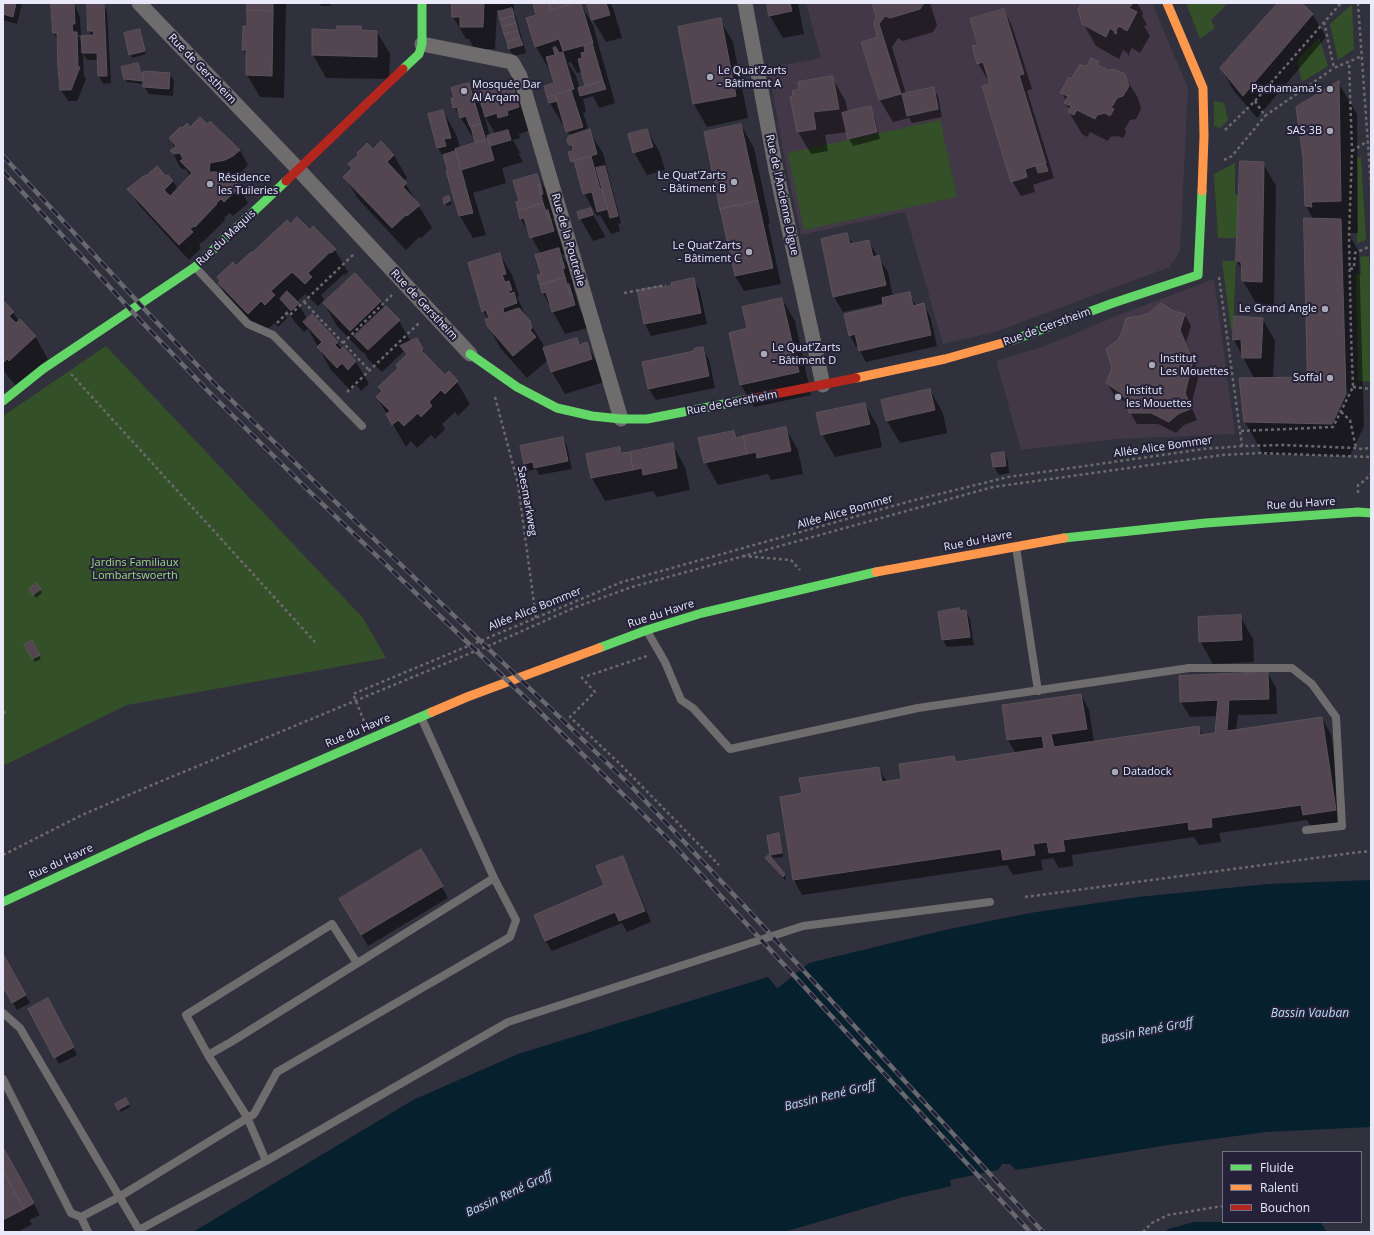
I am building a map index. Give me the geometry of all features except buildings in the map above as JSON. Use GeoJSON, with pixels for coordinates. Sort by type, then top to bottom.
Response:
{"type":"FeatureCollection","features":[{"type":"Feature","properties":{"kind":"street","name":"Rue de Gerstheim"},"geometry":{"type":"LineString","coordinates":[[139,3],[470,354],[517,387],[557,408],[592,416],[620,419],[647,419],[823,385],[945,359],[993,346],[1026,336],[1113,303],[1198,275]]}},
{"type":"Feature","properties":{"kind":"street"},"geometry":{"type":"LineString","coordinates":[[422,3],[422,44]]}},
{"type":"Feature","properties":{"kind":"street","name":"Rue de l'Ancienne Digue"},"geometry":{"type":"LineString","coordinates":[[745,3],[776,170],[823,385]]}},
{"type":"Feature","properties":{"kind":"street"},"geometry":{"type":"LineString","coordinates":[[1167,3],[1203,88],[1204,136],[1198,275]]}},
{"type":"Feature","properties":{"kind":"street","name":"Rue du Maquis"},"geometry":{"type":"LineString","coordinates":[[3,401],[57,359],[195,267],[419,54],[422,44]]}},
{"type":"Feature","properties":{"kind":"street","name":"Rue de la Poutrelle"},"geometry":{"type":"LineString","coordinates":[[422,44],[512,62],[520,76],[620,419]]}},
{"type":"Feature","properties":{"kind":"street","name":"Rue du Havre"},"geometry":{"type":"LineString","coordinates":[[3,902],[146,836],[467,697],[647,630],[702,613],[882,571],[1054,539],[1206,523],[1371,513]]}},
{"type":"Feature","properties":{"kind":"lane"},"geometry":{"type":"LineString","coordinates":[[195,267],[248,324],[273,335],[362,426]]}},
{"type":"Feature","properties":{"kind":"lane"},"geometry":{"type":"LineString","coordinates":[[1016,546],[1038,690]]}},
{"type":"Feature","properties":{"kind":"lane"},"geometry":{"type":"LineString","coordinates":[[647,630],[681,700],[692,708],[730,749],[918,708],[1189,668],[1292,668],[1312,684],[1336,717],[1342,826],[1306,830]]}},
{"type":"Feature","properties":{"kind":"lane"},"geometry":{"type":"LineString","coordinates":[[81,1217],[119,1197],[254,1114],[277,1072],[510,937],[516,920],[494,878],[421,717]]}},
{"type":"Feature","properties":{"kind":"lane"},"geometry":{"type":"LineString","coordinates":[[208,1055],[494,878]]}},
{"type":"Feature","properties":{"kind":"lane"},"geometry":{"type":"LineString","coordinates":[[3,1013],[20,1028],[119,1197],[137,1231],[266,1161],[508,1022],[803,926],[990,902]]}},
{"type":"Feature","properties":{"kind":"lane"},"geometry":{"type":"LineString","coordinates":[[266,1161],[247,1118],[208,1055],[186,1014],[332,924],[357,962]]}},
{"type":"Feature","properties":{"kind":"lane"},"geometry":{"type":"LineString","coordinates":[[3,1079],[70,1213],[81,1217],[88,1232]]}},
{"type":"Feature","properties":{"kind":"path"},"geometry":{"type":"LineString","coordinates":[[1204,136],[1222,133],[1255,101],[1341,3]]}},
{"type":"Feature","properties":{"kind":"path"},"geometry":{"type":"LineString","coordinates":[[1358,3],[1371,187]]}},
{"type":"Feature","properties":{"kind":"path"},"geometry":{"type":"LineString","coordinates":[[1324,21],[1334,68]]}},
{"type":"Feature","properties":{"kind":"path"},"geometry":{"type":"LineString","coordinates":[[1203,166],[1215,164],[1232,156],[1265,116],[1334,68],[1362,56]]}},
{"type":"Feature","properties":{"kind":"path"},"geometry":{"type":"LineString","coordinates":[[1241,431],[1333,427],[1353,387],[1350,269],[1352,151],[1349,62]]}},
{"type":"Feature","properties":{"kind":"path"},"geometry":{"type":"LineString","coordinates":[[1255,101],[1265,116]]}},
{"type":"Feature","properties":{"kind":"path"},"geometry":{"type":"LineString","coordinates":[[1352,151],[1368,142]]}},
{"type":"Feature","properties":{"kind":"path"},"geometry":{"type":"LineString","coordinates":[[267,332],[288,312],[291,314],[366,242]]}},
{"type":"Feature","properties":{"kind":"path"},"geometry":{"type":"LineString","coordinates":[[1350,269],[1354,268],[1355,253],[1371,246]]}},
{"type":"Feature","properties":{"kind":"path"},"geometry":{"type":"LineString","coordinates":[[1198,275],[1218,270],[1242,446]]}},
{"type":"Feature","properties":{"kind":"path"},"geometry":{"type":"LineString","coordinates":[[343,344],[404,284]]}},
{"type":"Feature","properties":{"kind":"path"},"geometry":{"type":"LineString","coordinates":[[624,293],[666,285]]}},
{"type":"Feature","properties":{"kind":"path"},"geometry":{"type":"LineString","coordinates":[[304,302],[369,370]]}},
{"type":"Feature","properties":{"kind":"path"},"geometry":{"type":"LineString","coordinates":[[337,401],[430,312]]}},
{"type":"Feature","properties":{"kind":"path"},"geometry":{"type":"LineString","coordinates":[[57,359],[315,642]]}},
{"type":"Feature","properties":{"kind":"path"},"geometry":{"type":"LineString","coordinates":[[1353,387],[1371,389]]}},
{"type":"Feature","properties":{"kind":"path","name":"Saesmarkweg"},"geometry":{"type":"LineString","coordinates":[[494,395],[518,484],[536,618]]}},
{"type":"Feature","properties":{"kind":"path"},"geometry":{"type":"LineString","coordinates":[[1341,412],[1350,420],[1356,448]]}},
{"type":"Feature","properties":{"kind":"path","name":"Allée Alice Bommer"},"geometry":{"type":"LineString","coordinates":[[356,701],[353,694],[622,582],[911,501],[1008,477],[1204,449],[1282,445],[1360,449],[1371,448]]}},
{"type":"Feature","properties":{"kind":"path"},"geometry":{"type":"LineString","coordinates":[[3,855],[82,815],[145,788],[495,643],[576,607],[632,587],[993,487],[1222,455],[1260,453],[1371,457]]}},
{"type":"Feature","properties":{"kind":"path"},"geometry":{"type":"LineString","coordinates":[[1358,494],[1358,485],[1371,474]]}},
{"type":"Feature","properties":{"kind":"path"},"geometry":{"type":"LineString","coordinates":[[741,556],[791,560],[802,572],[822,585]]}},
{"type":"Feature","properties":{"kind":"path"},"geometry":{"type":"LineString","coordinates":[[659,652],[582,678],[595,692],[570,717],[620,764],[719,865]]}},
{"type":"Feature","properties":{"kind":"path"},"geometry":{"type":"LineString","coordinates":[[1025,897],[1371,851]]}},
{"type":"Feature","properties":{"kind":"path"},"geometry":{"type":"LineString","coordinates":[[1143,1232],[1152,1222],[1168,1215],[1222,1206]]}},
{"type":"Feature","properties":{"kind":"shaded area"},"geometry":{"type":"Polygon","coordinates":[[[806,3],[1152,3],[1188,88],[1180,251],[1170,267],[995,332],[943,344],[905,212],[801,235],[786,166],[768,68],[821,58],[806,3]]]}},
{"type":"Feature","properties":{"kind":"shaded area","name":"Institut les Mouettes"},"geometry":{"type":"Polygon","coordinates":[[[1214,279],[1235,434],[1116,439],[1021,450],[996,361],[1042,347],[1119,315],[1214,279]]]}},
{"type":"Feature","properties":{"kind":"green space"},"geometry":{"type":"Polygon","coordinates":[[[1186,3],[1228,3],[1211,20],[1215,28],[1200,39],[1186,3]]]}},
{"type":"Feature","properties":{"kind":"green space"},"geometry":{"type":"Polygon","coordinates":[[[1352,4],[1354,49],[1338,60],[1330,24],[1352,4]]]}},
{"type":"Feature","properties":{"kind":"green space"},"geometry":{"type":"Polygon","coordinates":[[[1319,37],[1328,66],[1302,82],[1297,61],[1319,37]]]}},
{"type":"Feature","properties":{"kind":"green space"},"geometry":{"type":"Polygon","coordinates":[[[1214,101],[1224,103],[1228,120],[1220,128],[1214,126],[1214,101]]]}},
{"type":"Feature","properties":{"kind":"green space"},"geometry":{"type":"Polygon","coordinates":[[[940,120],[957,197],[804,230],[788,153],[940,120]]]}},
{"type":"Feature","properties":{"kind":"green space"},"geometry":{"type":"Polygon","coordinates":[[[1361,157],[1366,240],[1357,243],[1357,158],[1361,157]]]}},
{"type":"Feature","properties":{"kind":"green space"},"geometry":{"type":"Polygon","coordinates":[[[1235,163],[1235,195],[1239,195],[1237,238],[1218,238],[1214,174],[1235,163]]]}},
{"type":"Feature","properties":{"kind":"green space"},"geometry":{"type":"Polygon","coordinates":[[[1369,256],[1371,284],[1371,382],[1358,381],[1356,274],[1361,274],[1360,257],[1369,256]]]}},
{"type":"Feature","properties":{"kind":"green space"},"geometry":{"type":"Polygon","coordinates":[[[1222,261],[1236,261],[1233,330],[1231,329],[1222,261]]]}},
{"type":"Feature","properties":{"kind":"green space","name":"Jardins Familiaux Lombartswoerth"},"geometry":{"type":"Polygon","coordinates":[[[106,346],[363,618],[386,658],[127,705],[3,766],[3,416],[106,346]]]}},
{"type":"Feature","properties":{"kind":"water"},"geometry":{"type":"Polygon","coordinates":[[[1371,880],[1371,1127],[1266,1132],[1168,1145],[1016,1170],[1010,1164],[1002,1164],[998,1170],[950,1180],[951,1186],[900,1198],[784,1232],[193,1232],[413,1100],[518,1054],[768,977],[778,988],[809,963],[945,930],[1030,913],[1138,897],[1268,884],[1371,880]]]}},
{"type":"Feature","properties":{"kind":"water"},"geometry":{"type":"Polygon","coordinates":[[[1194,1222],[1321,1223],[1327,1232],[1165,1232],[1168,1229],[1194,1222]]]}},
{"type":"Feature","properties":{"kind":"pier"},"geometry":{"type":"Polygon","coordinates":[[[808,961],[809,963],[777,988],[768,977],[769,976],[778,985],[808,961]]]}},
{"type":"Feature","properties":{"kind":"pier"},"geometry":{"type":"Polygon","coordinates":[[[1000,1170],[998,1172],[967,1179],[965,1177],[1000,1170]]]}},
{"type":"Feature","properties":{"kind":"railway"},"geometry":{"type":"LineString","coordinates":[[3,156],[216,385],[632,787],[749,911],[1043,1232]]}},
{"type":"Feature","properties":{"kind":"railway"},"geometry":{"type":"LineString","coordinates":[[3,171],[140,320],[208,391],[311,493],[534,706],[672,843],[1030,1232]]}},
{"type":"Feature","properties":{"kind":"traffic: fast"},"geometry":{"type":"LineString","coordinates":[[403,69],[419,54],[422,44],[422,3]]}},
{"type":"Feature","properties":{"kind":"traffic: fast"},"geometry":{"type":"LineString","coordinates":[[3,401],[43,369],[195,267],[286,181]]}},
{"type":"Feature","properties":{"kind":"traffic: fast"},"geometry":{"type":"LineString","coordinates":[[1013,340],[1113,303],[1198,275],[1202,191]]}},
{"type":"Feature","properties":{"kind":"traffic: fast"},"geometry":{"type":"LineString","coordinates":[[470,354],[517,387],[557,408],[592,416],[621,419],[647,419],[745,400]]}},
{"type":"Feature","properties":{"kind":"traffic: fast"},"geometry":{"type":"LineString","coordinates":[[1064,538],[1206,523],[1358,512],[1371,513]]}},
{"type":"Feature","properties":{"kind":"traffic: fast"},"geometry":{"type":"LineString","coordinates":[[599,648],[647,630],[702,613],[876,572]]}},
{"type":"Feature","properties":{"kind":"traffic: fast"},"geometry":{"type":"LineString","coordinates":[[3,902],[146,836],[432,712]]}},
{"type":"Feature","properties":{"kind":"traffic: slow"},"geometry":{"type":"LineString","coordinates":[[1167,3],[1203,88],[1204,136],[1202,191]]}},
{"type":"Feature","properties":{"kind":"traffic: slow"},"geometry":{"type":"LineString","coordinates":[[856,378],[945,359],[1013,340]]}},
{"type":"Feature","properties":{"kind":"traffic: slow"},"geometry":{"type":"LineString","coordinates":[[876,572],[1064,538]]}},
{"type":"Feature","properties":{"kind":"traffic: slow"},"geometry":{"type":"LineString","coordinates":[[432,712],[467,697],[599,648]]}},
{"type":"Feature","properties":{"kind":"traffic: jam"},"geometry":{"type":"LineString","coordinates":[[286,181],[403,69]]}},
{"type":"Feature","properties":{"kind":"traffic: jam"},"geometry":{"type":"LineString","coordinates":[[745,400],[856,378]]}},
{"type":"Feature","properties":{"kind":"place","name":"Le Quat'Zarts - Bâtiment A"},"geometry":{"type":"Point","coordinates":[710,77]}},
{"type":"Feature","properties":{"kind":"place","name":"Pachamama's"},"geometry":{"type":"Point","coordinates":[1330,89]}},
{"type":"Feature","properties":{"kind":"place","name":"Mosquée Dar Al Arqam"},"geometry":{"type":"Point","coordinates":[464,91]}},
{"type":"Feature","properties":{"kind":"place","name":"SAS 3B"},"geometry":{"type":"Point","coordinates":[1330,131]}},
{"type":"Feature","properties":{"kind":"place","name":"Le Quat'Zarts - Bâtiment B"},"geometry":{"type":"Point","coordinates":[734,182]}},
{"type":"Feature","properties":{"kind":"place","name":"Résidence les Tuileries"},"geometry":{"type":"Point","coordinates":[210,184]}},
{"type":"Feature","properties":{"kind":"place","name":"Le Quat'Zarts - Bâtiment C"},"geometry":{"type":"Point","coordinates":[749,252]}},
{"type":"Feature","properties":{"kind":"place","name":"Le Grand Angle"},"geometry":{"type":"Point","coordinates":[1325,309]}},
{"type":"Feature","properties":{"kind":"place","name":"Le Quat'Zarts - Bâtiment D"},"geometry":{"type":"Point","coordinates":[764,354]}},
{"type":"Feature","properties":{"kind":"place","name":"Institut Les Mouettes"},"geometry":{"type":"Point","coordinates":[1152,365]}},
{"type":"Feature","properties":{"kind":"place","name":"Soffal"},"geometry":{"type":"Point","coordinates":[1330,378]}},
{"type":"Feature","properties":{"kind":"place","name":"Institut les Mouettes"},"geometry":{"type":"Point","coordinates":[1118,397]}},
{"type":"Feature","properties":{"kind":"place","name":"Datadock"},"geometry":{"type":"Point","coordinates":[1115,772]}},
{"type":"Feature","properties":{"kind":"water label","name":"Bassin Vauban"},"geometry":{"type":"Point","coordinates":[1310,1014]}},
{"type":"Feature","properties":{"kind":"water label","name":"Bassin René Graff"},"geometry":{"type":"Point","coordinates":[1147,1031]}},
{"type":"Feature","properties":{"kind":"water label","name":"Bassin René Graff"},"geometry":{"type":"Point","coordinates":[830,1096]}},
{"type":"Feature","properties":{"kind":"water label","name":"Bassin René Graff"},"geometry":{"type":"Point","coordinates":[509,1194]}}]}
